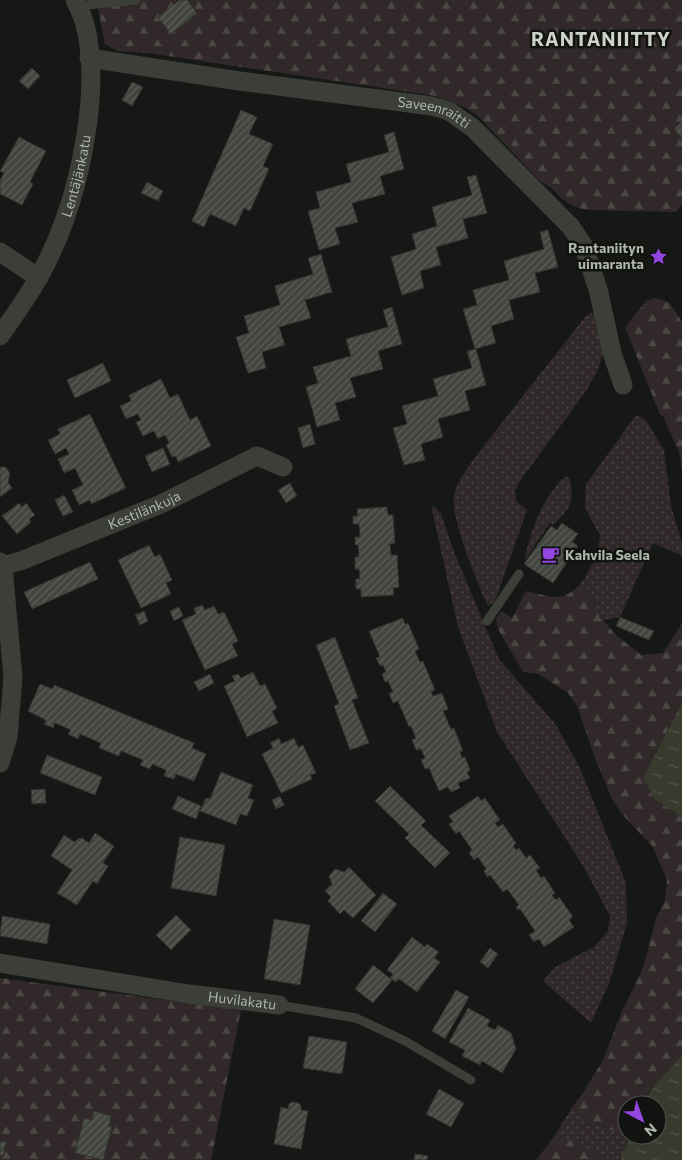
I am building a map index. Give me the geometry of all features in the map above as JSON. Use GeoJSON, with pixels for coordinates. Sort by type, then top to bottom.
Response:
{"type":"FeatureCollection","features":[{"type":"Feature","properties":{"kind":"street","name":"Lentäjänkatu"},"geometry":{"type":"LineString","coordinates":[[0,336],[38,278],[64,224],[80,168],[89,104],[90,58],[85,24],[77,3]]}},
{"type":"Feature","properties":{"kind":"street","name":"Saveenraitti"},"geometry":{"type":"LineString","coordinates":[[90,58],[239,81],[432,106],[449,111],[473,128],[571,227],[583,245],[598,289],[612,352],[623,385]]}},
{"type":"Feature","properties":{"kind":"street"},"geometry":{"type":"LineString","coordinates":[[0,252],[38,278]]}},
{"type":"Feature","properties":{"kind":"street","name":"Kestilänkuja"},"geometry":{"type":"LineString","coordinates":[[2,564],[23,560],[161,504],[257,456],[283,467]]}},
{"type":"Feature","properties":{"kind":"street"},"geometry":{"type":"LineString","coordinates":[[0,763],[8,737],[13,678],[2,564]]}},
{"type":"Feature","properties":{"kind":"street","name":"Huvilakatu"},"geometry":{"type":"LineString","coordinates":[[0,963],[189,994],[279,1005]]}},
{"type":"Feature","properties":{"kind":"lane"},"geometry":{"type":"LineString","coordinates":[[77,3],[136,0]]}},
{"type":"Feature","properties":{"kind":"lane"},"geometry":{"type":"LineString","coordinates":[[487,621],[518,574]]}},
{"type":"Feature","properties":{"kind":"lane","name":"Huvilakatu"},"geometry":{"type":"LineString","coordinates":[[279,1005],[356,1018],[404,1041],[471,1080]]}},
{"type":"Feature","properties":{"kind":"green space"},"geometry":{"type":"Polygon","coordinates":[[[96,0],[682,0],[682,204],[676,212],[587,210],[578,208],[561,198],[541,182],[477,115],[464,107],[436,96],[148,53],[118,51],[105,44],[96,0]]]}},
{"type":"Feature","properties":{"kind":"green space"},"geometry":{"type":"Polygon","coordinates":[[[656,298],[670,303],[682,322],[682,470],[679,452],[663,416],[660,415],[625,327],[647,300],[656,298]]]}},
{"type":"Feature","properties":{"kind":"green space"},"geometry":{"type":"Polygon","coordinates":[[[591,312],[597,319],[604,351],[597,372],[586,391],[515,490],[516,501],[527,510],[498,593],[494,602],[488,606],[472,568],[456,519],[454,496],[458,484],[479,452],[585,317],[591,312]]]}},
{"type":"Feature","properties":{"kind":"green space"},"geometry":{"type":"Polygon","coordinates":[[[636,415],[645,419],[664,450],[671,506],[682,543],[682,556],[653,543],[620,617],[603,620],[583,581],[597,556],[600,535],[585,508],[586,484],[636,415]]]}},
{"type":"Feature","properties":{"kind":"green space"},"geometry":{"type":"Polygon","coordinates":[[[566,476],[570,479],[572,495],[570,505],[553,525],[550,523],[525,560],[539,515],[551,492],[566,476]]]}},
{"type":"Feature","properties":{"kind":"green space"},"geometry":{"type":"Polygon","coordinates":[[[431,505],[441,514],[454,552],[499,659],[556,725],[580,768],[626,883],[627,923],[610,981],[591,1023],[543,981],[555,967],[594,947],[608,931],[610,916],[582,864],[497,732],[458,627],[431,505]]]}},
{"type":"Feature","properties":{"kind":"green space"},"geometry":{"type":"Polygon","coordinates":[[[583,581],[603,620],[614,633],[641,655],[663,653],[682,623],[682,703],[643,778],[654,799],[682,817],[682,1055],[648,1095],[617,1095],[617,1133],[583,1117],[573,1106],[603,1060],[623,1009],[642,971],[656,919],[665,900],[667,879],[652,846],[621,813],[611,797],[577,706],[568,693],[538,674],[523,672],[498,629],[496,619],[501,611],[512,618],[526,591],[556,597],[563,596],[576,589],[583,581]]]}},
{"type":"Feature","properties":{"kind":"green space"},"geometry":{"type":"Polygon","coordinates":[[[0,978],[241,1010],[211,1160],[0,1160],[0,978]]]}},
{"type":"Feature","properties":{"kind":"green space"},"geometry":{"type":"Polygon","coordinates":[[[573,1106],[583,1117],[617,1133],[617,1145],[628,1145],[622,1160],[611,1160],[562,1137],[553,1138],[573,1106]]]}},
{"type":"Feature","properties":{"kind":"green space"},"geometry":{"type":"Polygon","coordinates":[[[561,1136],[611,1160],[536,1160],[553,1138],[561,1136]]]}},
{"type":"Feature","properties":{"kind":"water"},"geometry":{"type":"Polygon","coordinates":[[[682,703],[682,817],[654,799],[643,778],[682,703]]]}},
{"type":"Feature","properties":{"kind":"water"},"geometry":{"type":"Polygon","coordinates":[[[682,1055],[682,1160],[622,1160],[621,1157],[627,1145],[667,1145],[667,1095],[648,1095],[682,1055]]]}},
{"type":"Feature","properties":{"kind":"building"},"geometry":{"type":"Polygon","coordinates":[[[180,0],[187,0],[197,13],[171,34],[158,17],[180,0]]]}},
{"type":"Feature","properties":{"kind":"building"},"geometry":{"type":"Polygon","coordinates":[[[32,68],[40,76],[28,89],[19,81],[32,68]]]}},
{"type":"Feature","properties":{"kind":"building"},"geometry":{"type":"Polygon","coordinates":[[[132,82],[143,87],[132,106],[122,100],[132,82]]]}},
{"type":"Feature","properties":{"kind":"building"},"geometry":{"type":"Polygon","coordinates":[[[241,110],[257,117],[249,134],[273,144],[263,166],[269,169],[250,211],[244,208],[236,226],[210,214],[204,227],[192,221],[241,110]]]}},
{"type":"Feature","properties":{"kind":"building"},"geometry":{"type":"Polygon","coordinates":[[[682,121],[682,138],[674,129],[682,121]]]}},
{"type":"Feature","properties":{"kind":"building"},"geometry":{"type":"Polygon","coordinates":[[[394,132],[404,169],[380,176],[385,194],[352,203],[358,222],[335,228],[340,244],[319,250],[308,211],[320,208],[316,192],[351,182],[346,164],[389,152],[384,135],[394,132]]]}},
{"type":"Feature","properties":{"kind":"building"},"geometry":{"type":"Polygon","coordinates":[[[19,137],[46,151],[30,182],[33,184],[22,205],[0,194],[0,181],[4,173],[0,171],[19,137]]]}},
{"type":"Feature","properties":{"kind":"building"},"geometry":{"type":"Polygon","coordinates":[[[476,175],[487,213],[463,219],[468,238],[436,247],[441,265],[420,271],[424,288],[402,295],[391,257],[416,249],[412,234],[437,226],[432,207],[472,195],[467,177],[476,175]]]}},
{"type":"Feature","properties":{"kind":"building"},"geometry":{"type":"Polygon","coordinates":[[[147,182],[163,191],[158,201],[141,193],[147,182]]]}},
{"type":"Feature","properties":{"kind":"building"},"geometry":{"type":"Polygon","coordinates":[[[548,230],[558,267],[535,273],[540,292],[509,300],[514,319],[491,326],[496,343],[475,349],[463,309],[477,305],[473,290],[509,280],[504,261],[544,249],[540,232],[548,230]]]}},
{"type":"Feature","properties":{"kind":"building"},"geometry":{"type":"Polygon","coordinates":[[[321,254],[332,292],[305,300],[311,318],[279,327],[285,345],[262,352],[266,368],[248,373],[236,337],[249,333],[244,316],[280,305],[275,286],[313,274],[308,258],[321,254]]]}},
{"type":"Feature","properties":{"kind":"building"},"geometry":{"type":"Polygon","coordinates":[[[392,307],[402,344],[378,351],[383,369],[350,378],[356,397],[335,403],[340,420],[317,427],[306,387],[318,383],[313,367],[351,356],[346,339],[388,327],[383,310],[392,307]]]}},
{"type":"Feature","properties":{"kind":"building"},"geometry":{"type":"Polygon","coordinates":[[[476,349],[486,385],[465,391],[470,410],[438,419],[443,437],[421,444],[425,460],[404,465],[393,428],[407,424],[402,406],[438,396],[433,379],[472,368],[467,351],[476,349]]]}},
{"type":"Feature","properties":{"kind":"building"},"geometry":{"type":"Polygon","coordinates":[[[103,363],[111,381],[75,398],[67,380],[103,363]]]}},
{"type":"Feature","properties":{"kind":"building"},"geometry":{"type":"Polygon","coordinates":[[[161,379],[170,398],[178,394],[190,420],[197,416],[211,446],[178,462],[176,456],[172,457],[166,445],[169,443],[165,435],[158,439],[154,431],[143,436],[136,422],[141,420],[138,414],[126,419],[120,406],[131,401],[129,395],[161,379]]]}},
{"type":"Feature","properties":{"kind":"building"},"geometry":{"type":"Polygon","coordinates":[[[90,414],[126,488],[91,504],[90,500],[79,505],[72,490],[83,485],[75,468],[64,473],[58,459],[69,454],[66,448],[55,454],[48,440],[60,434],[58,429],[90,414]]]}},
{"type":"Feature","properties":{"kind":"building"},"geometry":{"type":"Polygon","coordinates":[[[310,424],[315,444],[303,448],[298,428],[310,424]]]}},
{"type":"Feature","properties":{"kind":"building"},"geometry":{"type":"Polygon","coordinates":[[[163,448],[170,464],[152,472],[145,456],[163,448]]]}},
{"type":"Feature","properties":{"kind":"building"},"geometry":{"type":"Polygon","coordinates":[[[0,467],[5,467],[8,470],[10,474],[8,482],[12,488],[0,497],[0,467]]]}},
{"type":"Feature","properties":{"kind":"building"},"geometry":{"type":"Polygon","coordinates":[[[290,483],[297,496],[286,503],[278,490],[290,483]]]}},
{"type":"Feature","properties":{"kind":"building"},"geometry":{"type":"Polygon","coordinates":[[[64,495],[73,512],[63,516],[55,500],[64,495]]]}},
{"type":"Feature","properties":{"kind":"building"},"geometry":{"type":"Polygon","coordinates":[[[19,503],[22,507],[26,503],[35,515],[29,519],[31,522],[17,534],[2,516],[19,503]]]}},
{"type":"Feature","properties":{"kind":"building"},"geometry":{"type":"Polygon","coordinates":[[[387,507],[388,515],[393,515],[395,543],[390,544],[391,555],[397,555],[399,587],[393,588],[394,595],[361,597],[361,589],[356,589],[356,579],[360,579],[359,569],[355,569],[355,557],[359,557],[358,545],[355,545],[355,537],[360,537],[359,524],[353,524],[353,516],[358,516],[357,509],[387,507]]]}},
{"type":"Feature","properties":{"kind":"building","name":"Kahvila Seela"},"geometry":{"type":"Polygon","coordinates":[[[562,523],[578,534],[572,542],[578,546],[553,583],[524,564],[551,526],[557,530],[562,523]]]}},
{"type":"Feature","properties":{"kind":"building"},"geometry":{"type":"Polygon","coordinates":[[[149,545],[155,557],[160,554],[172,580],[166,583],[171,594],[141,608],[118,560],[149,545]]]}},
{"type":"Feature","properties":{"kind":"building"},"geometry":{"type":"Polygon","coordinates":[[[90,562],[98,579],[32,609],[24,592],[90,562]]]}},
{"type":"Feature","properties":{"kind":"building"},"geometry":{"type":"Polygon","coordinates":[[[202,605],[205,610],[214,606],[218,614],[224,612],[238,641],[232,644],[238,656],[205,670],[182,620],[196,614],[194,608],[202,605]]]}},
{"type":"Feature","properties":{"kind":"building"},"geometry":{"type":"Polygon","coordinates":[[[179,607],[183,616],[174,621],[170,611],[179,607]]]}},
{"type":"Feature","properties":{"kind":"building"},"geometry":{"type":"Polygon","coordinates":[[[144,611],[148,621],[140,625],[135,615],[144,611]]]}},
{"type":"Feature","properties":{"kind":"building"},"geometry":{"type":"Polygon","coordinates":[[[620,617],[654,631],[649,640],[616,626],[620,617]]]}},
{"type":"Feature","properties":{"kind":"building"},"geometry":{"type":"Polygon","coordinates":[[[403,618],[405,624],[408,623],[419,649],[415,651],[420,662],[423,661],[435,690],[431,692],[433,696],[442,693],[448,709],[443,711],[451,729],[454,728],[463,751],[460,752],[462,758],[465,757],[470,770],[467,772],[470,778],[458,783],[460,788],[451,792],[448,787],[439,791],[429,768],[425,769],[421,760],[425,758],[421,749],[416,750],[412,740],[416,738],[411,726],[409,727],[398,701],[393,703],[389,693],[393,692],[388,681],[385,682],[382,674],[386,672],[383,665],[380,666],[376,658],[380,657],[369,631],[403,618]]]}},
{"type":"Feature","properties":{"kind":"building"},"geometry":{"type":"Polygon","coordinates":[[[335,637],[358,698],[352,700],[369,743],[350,750],[334,706],[339,704],[316,645],[335,637]]]}},
{"type":"Feature","properties":{"kind":"building"},"geometry":{"type":"Polygon","coordinates":[[[253,672],[260,686],[265,684],[277,708],[272,711],[278,723],[247,737],[224,686],[235,681],[232,676],[238,674],[241,678],[253,672]]]}},
{"type":"Feature","properties":{"kind":"building"},"geometry":{"type":"Polygon","coordinates":[[[210,674],[214,683],[199,691],[194,682],[210,674]]]}},
{"type":"Feature","properties":{"kind":"building"},"geometry":{"type":"Polygon","coordinates":[[[40,684],[53,689],[54,685],[194,743],[192,748],[206,754],[194,781],[176,774],[174,779],[164,776],[166,770],[152,764],[150,769],[140,765],[143,760],[121,751],[119,756],[99,748],[101,743],[80,734],[78,739],[68,734],[71,730],[55,723],[53,728],[44,724],[46,720],[28,711],[40,684]]]}},
{"type":"Feature","properties":{"kind":"building"},"geometry":{"type":"Polygon","coordinates":[[[279,738],[281,744],[294,738],[298,747],[303,745],[316,773],[310,775],[312,779],[281,793],[262,754],[273,748],[270,743],[279,738]]]}},
{"type":"Feature","properties":{"kind":"building"},"geometry":{"type":"Polygon","coordinates":[[[47,755],[102,777],[95,795],[40,773],[47,755]]]}},
{"type":"Feature","properties":{"kind":"building"},"geometry":{"type":"Polygon","coordinates":[[[221,772],[253,785],[248,798],[254,800],[247,816],[240,814],[236,825],[200,811],[206,798],[210,799],[221,772]]]}},
{"type":"Feature","properties":{"kind":"building"},"geometry":{"type":"Polygon","coordinates":[[[390,786],[426,821],[421,825],[450,853],[435,868],[405,838],[409,834],[375,801],[390,786]]]}},
{"type":"Feature","properties":{"kind":"building"},"geometry":{"type":"Polygon","coordinates":[[[45,789],[46,803],[32,804],[31,790],[45,789]]]}},
{"type":"Feature","properties":{"kind":"building"},"geometry":{"type":"Polygon","coordinates":[[[178,796],[201,806],[196,819],[172,809],[178,796]]]}},
{"type":"Feature","properties":{"kind":"building"},"geometry":{"type":"Polygon","coordinates":[[[280,796],[284,805],[276,809],[272,800],[280,796]]]}},
{"type":"Feature","properties":{"kind":"building"},"geometry":{"type":"Polygon","coordinates":[[[478,796],[481,801],[485,798],[500,820],[495,823],[498,827],[503,824],[516,843],[513,846],[516,850],[519,848],[526,858],[530,855],[540,868],[536,870],[541,878],[544,876],[555,893],[552,895],[556,900],[559,897],[573,917],[569,920],[574,927],[544,947],[539,939],[534,942],[529,935],[535,931],[520,909],[518,910],[516,907],[519,905],[507,889],[503,892],[490,875],[487,877],[484,871],[486,869],[478,857],[474,860],[469,853],[472,850],[459,831],[456,834],[449,824],[453,822],[449,816],[478,796]]]}},
{"type":"Feature","properties":{"kind":"building"},"geometry":{"type":"Polygon","coordinates":[[[95,833],[114,846],[103,863],[108,866],[97,884],[93,881],[77,905],[57,893],[72,870],[51,856],[64,835],[74,842],[82,838],[89,843],[95,833]]]}},
{"type":"Feature","properties":{"kind":"building"},"geometry":{"type":"Polygon","coordinates":[[[180,837],[225,845],[216,896],[171,888],[180,837]]]}},
{"type":"Feature","properties":{"kind":"building"},"geometry":{"type":"Polygon","coordinates":[[[349,867],[376,895],[353,918],[344,910],[340,914],[328,901],[331,897],[325,891],[332,884],[329,876],[335,869],[344,872],[349,867]]]}},
{"type":"Feature","properties":{"kind":"building"},"geometry":{"type":"Polygon","coordinates":[[[383,893],[397,904],[375,932],[361,921],[383,893]]]}},
{"type":"Feature","properties":{"kind":"building"},"geometry":{"type":"Polygon","coordinates":[[[176,915],[191,930],[171,950],[156,935],[176,915]]]}},
{"type":"Feature","properties":{"kind":"building"},"geometry":{"type":"Polygon","coordinates":[[[2,916],[50,924],[47,944],[0,936],[2,916]]]}},
{"type":"Feature","properties":{"kind":"building"},"geometry":{"type":"Polygon","coordinates":[[[274,919],[310,925],[300,985],[264,979],[274,919]]]}},
{"type":"Feature","properties":{"kind":"building"},"geometry":{"type":"Polygon","coordinates":[[[412,937],[425,947],[427,944],[439,952],[434,958],[440,962],[417,992],[399,979],[396,982],[390,978],[393,974],[387,970],[412,937]]]}},
{"type":"Feature","properties":{"kind":"building"},"geometry":{"type":"Polygon","coordinates":[[[490,948],[498,954],[488,968],[480,962],[490,948]]]}},
{"type":"Feature","properties":{"kind":"building"},"geometry":{"type":"Polygon","coordinates":[[[373,965],[392,980],[373,1003],[355,989],[373,965]]]}},
{"type":"Feature","properties":{"kind":"building"},"geometry":{"type":"Polygon","coordinates":[[[456,990],[469,997],[445,1039],[432,1031],[456,990]]]}},
{"type":"Feature","properties":{"kind":"building"},"geometry":{"type":"Polygon","coordinates":[[[468,1008],[490,1020],[487,1026],[495,1030],[498,1025],[511,1033],[516,1049],[502,1073],[482,1061],[480,1065],[462,1056],[465,1050],[449,1042],[468,1008]]]}},
{"type":"Feature","properties":{"kind":"building"},"geometry":{"type":"Polygon","coordinates":[[[309,1036],[347,1042],[342,1074],[303,1068],[309,1036]]]}},
{"type":"Feature","properties":{"kind":"building"},"geometry":{"type":"Polygon","coordinates":[[[439,1089],[464,1103],[451,1127],[426,1114],[439,1089]]]}},
{"type":"Feature","properties":{"kind":"building"},"geometry":{"type":"Polygon","coordinates":[[[292,1102],[299,1103],[301,1110],[308,1111],[301,1149],[274,1144],[281,1107],[288,1109],[289,1104],[292,1102]]]}},
{"type":"Feature","properties":{"kind":"building"},"geometry":{"type":"Polygon","coordinates":[[[94,1111],[111,1116],[109,1126],[112,1127],[103,1160],[75,1153],[84,1118],[92,1120],[94,1111]]]}},
{"type":"Feature","properties":{"kind":"building"},"geometry":{"type":"Polygon","coordinates":[[[0,1141],[6,1142],[3,1156],[0,1155],[0,1141]]]}},
{"type":"Feature","properties":{"kind":"building"},"geometry":{"type":"Polygon","coordinates":[[[415,1154],[428,1156],[427,1160],[414,1160],[415,1154]]]}},
{"type":"Feature","properties":{"kind":"place","name":"Rantaniityn uimaranta"},"geometry":{"type":"Point","coordinates":[658,256]}},
{"type":"Feature","properties":{"kind":"place","name":"Kahvila Seela"},"geometry":{"type":"Point","coordinates":[551,555]}},
{"type":"Feature","properties":{"kind":"district","name":"RANTANIITTY"},"geometry":{"type":"Point","coordinates":[601,39]}}]}
